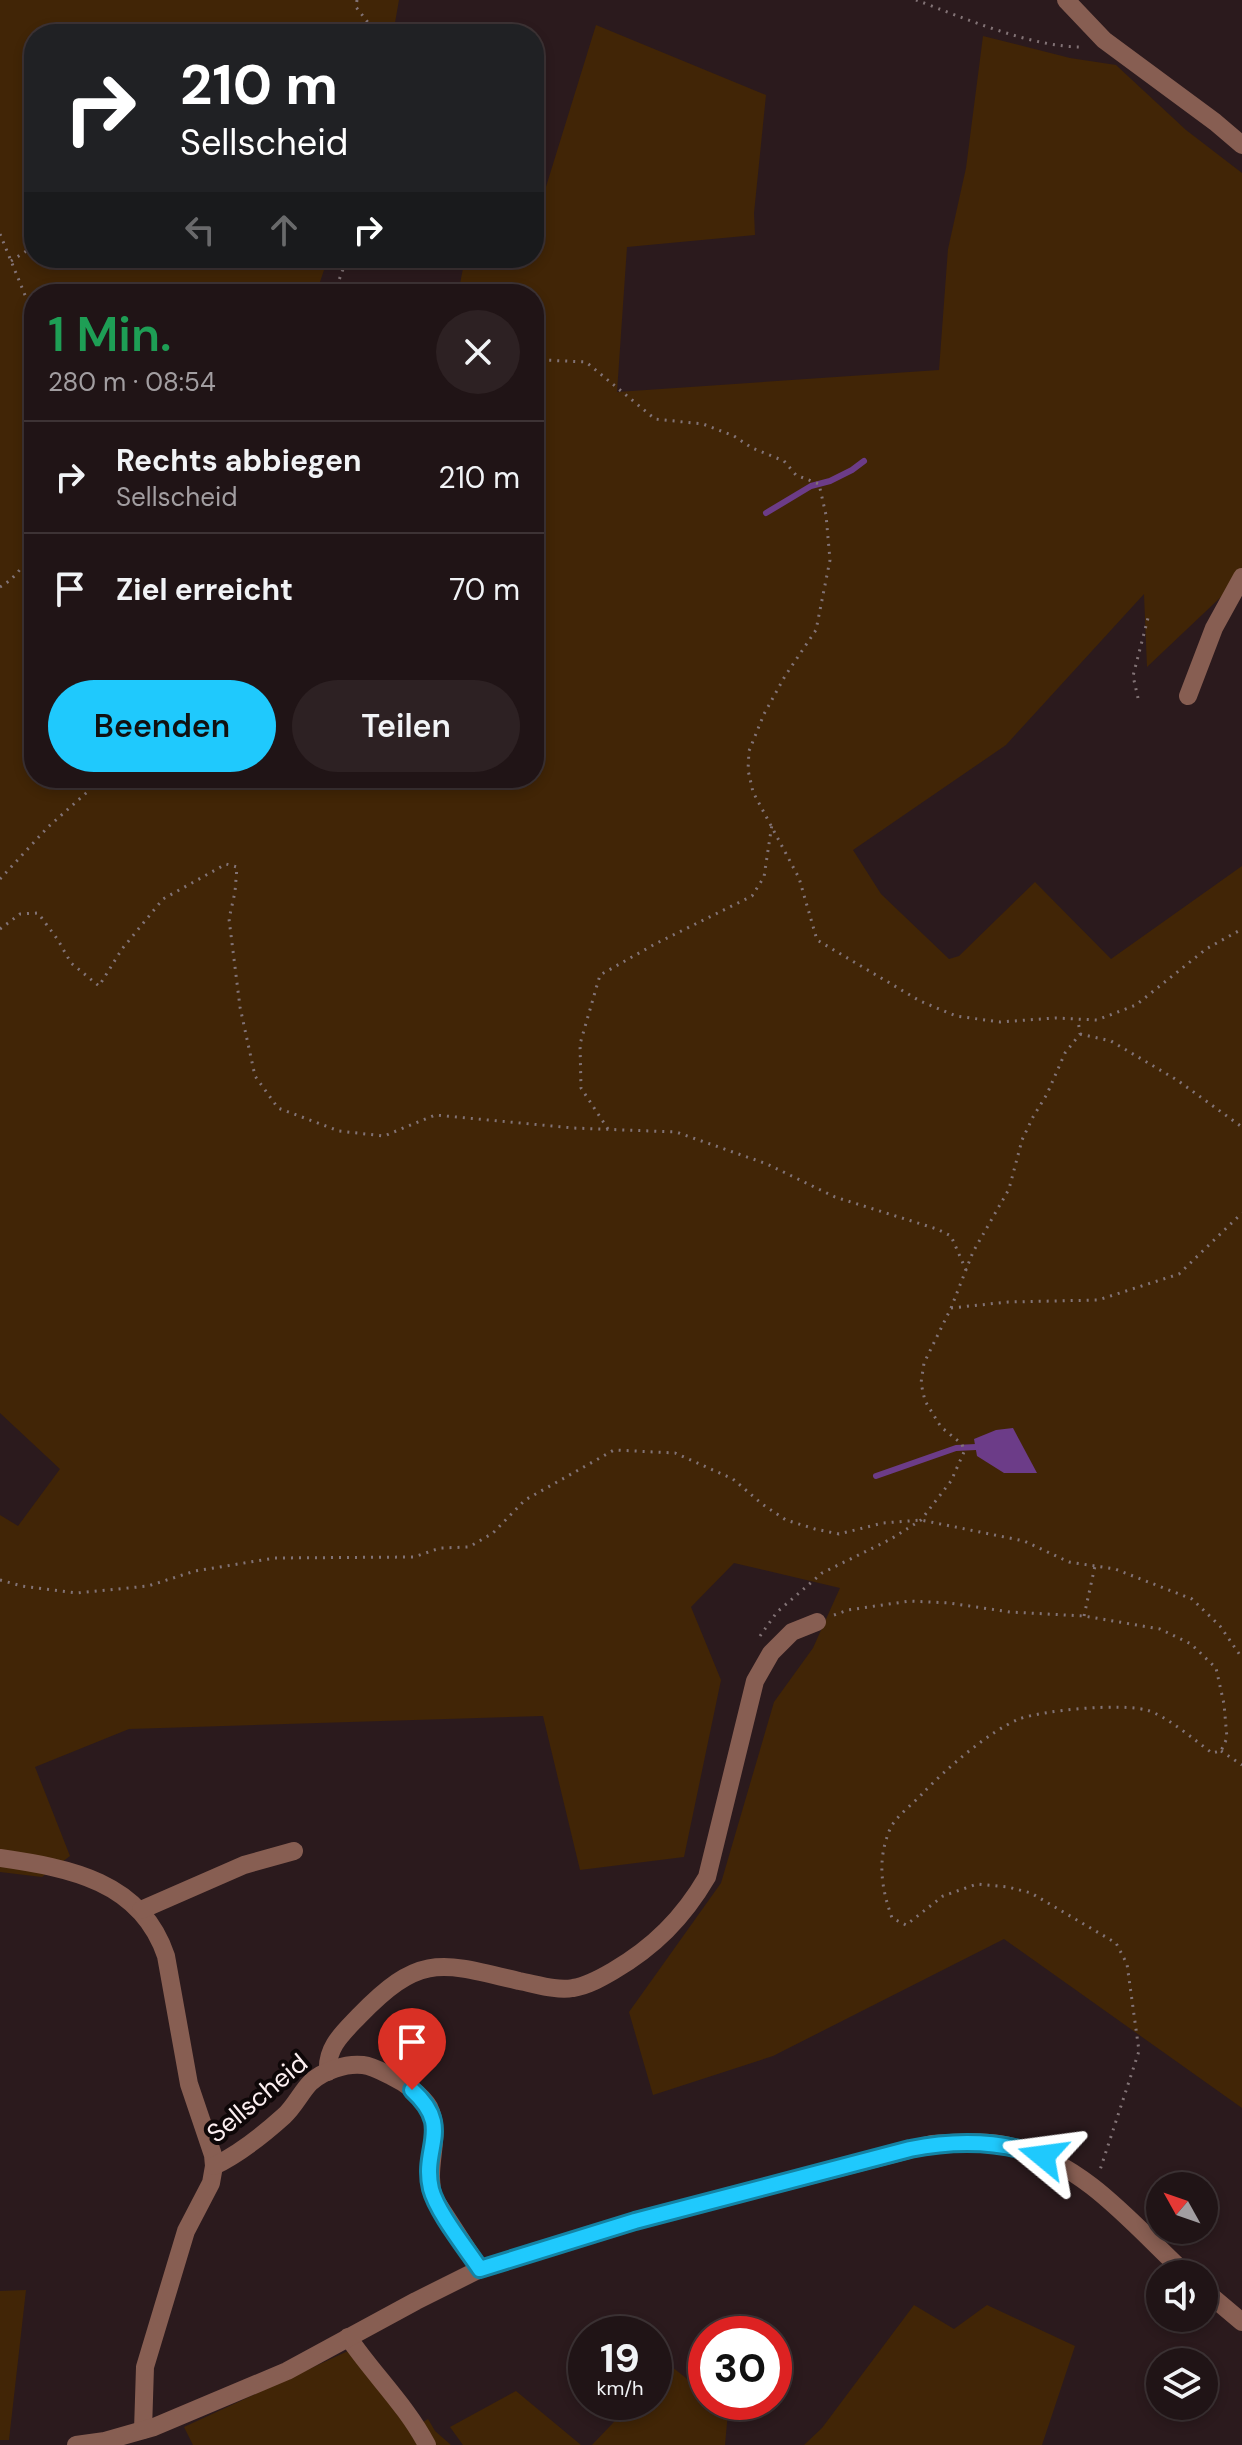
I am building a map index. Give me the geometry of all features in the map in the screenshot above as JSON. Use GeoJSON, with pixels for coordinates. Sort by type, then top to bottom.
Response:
{"type":"FeatureCollection","features":[{"type":"Feature","properties":{"kind":"street"},"geometry":{"type":"LineString","coordinates":[[1066,0],[1104,40],[1242,145]]}},
{"type":"Feature","properties":{"kind":"street"},"geometry":{"type":"LineString","coordinates":[[1188,696],[1214,628],[1242,577]]}},
{"type":"Feature","properties":{"kind":"street"},"geometry":{"type":"LineString","coordinates":[[328,2072],[326,2059],[329,2051],[352,2024],[385,1991],[418,1970],[448,1966],[553,1988],[574,1988],[602,1978],[641,1955],[659,1940],[694,1900],[707,1877],[755,1681],[771,1653],[792,1632],[817,1622]]}},
{"type":"Feature","properties":{"kind":"street"},"geometry":{"type":"LineString","coordinates":[[141,1910],[244,1865],[294,1851]]}},
{"type":"Feature","properties":{"kind":"street","name":"Sellscheid"},"geometry":{"type":"LineString","coordinates":[[5,1859],[92,1879],[118,1891],[141,1910],[160,1939],[166,1956],[189,2084],[214,2166],[211,2183],[186,2231],[145,2367],[143,2430]]}},
{"type":"Feature","properties":{"kind":"street","name":"Sellscheid"},"geometry":{"type":"LineString","coordinates":[[214,2166],[227,2160],[283,2117],[310,2084],[328,2072],[358,2065],[372,2067],[394,2077],[429,2108],[434,2125],[429,2175],[434,2198],[480,2269]]}},
{"type":"Feature","properties":{"kind":"street"},"geometry":{"type":"LineString","coordinates":[[76,2445],[105,2441],[143,2430],[287,2371],[480,2269],[635,2221],[932,2144],[977,2142],[1018,2148],[1060,2164],[1094,2189],[1171,2260]]}},
{"type":"Feature","properties":{"kind":"street"},"geometry":{"type":"LineString","coordinates":[[1218,2302],[1242,2322]]}},
{"type":"Feature","properties":{"kind":"street"},"geometry":{"type":"LineString","coordinates":[[348,2337],[416,2424],[427,2445]]}},
{"type":"Feature","properties":{"kind":"path"},"geometry":{"type":"LineString","coordinates":[[357,0],[356,7],[369,24]]}},
{"type":"Feature","properties":{"kind":"path"},"geometry":{"type":"LineString","coordinates":[[916,0],[1015,34],[1066,47],[1084,47],[1104,40]]}},
{"type":"Feature","properties":{"kind":"path"},"geometry":{"type":"LineString","coordinates":[[0,234],[24,293]]}},
{"type":"Feature","properties":{"kind":"path"},"geometry":{"type":"LineString","coordinates":[[11,261],[24,253]]}},
{"type":"Feature","properties":{"kind":"path"},"geometry":{"type":"LineString","coordinates":[[544,360],[586,362],[655,419],[703,424],[734,436],[752,448],[784,461],[796,475],[819,484],[826,515],[830,560],[816,630],[764,714],[749,751],[748,770],[753,792],[799,878],[817,940],[920,1001],[956,1016],[1000,1022],[1055,1018],[1097,1020],[1136,1005],[1206,949],[1242,929]]}},
{"type":"Feature","properties":{"kind":"path"},"geometry":{"type":"LineString","coordinates":[[0,587],[9,582],[24,563]]}},
{"type":"Feature","properties":{"kind":"path"},"geometry":{"type":"LineString","coordinates":[[1138,698],[1133,676],[1148,618]]}},
{"type":"Feature","properties":{"kind":"path"},"geometry":{"type":"LineString","coordinates":[[0,879],[48,827],[92,788]]}},
{"type":"Feature","properties":{"kind":"path"},"geometry":{"type":"LineString","coordinates":[[608,1129],[581,1088],[580,1044],[600,975],[752,896],[764,877],[772,824]]}},
{"type":"Feature","properties":{"kind":"path"},"geometry":{"type":"LineString","coordinates":[[0,929],[20,914],[38,913],[71,963],[99,986],[122,949],[163,899],[226,864],[237,867],[229,919],[240,1007],[255,1076],[278,1108],[339,1131],[384,1136],[435,1115],[676,1132],[767,1164],[835,1197],[937,1229],[951,1236],[966,1270]]}},
{"type":"Feature","properties":{"kind":"path"},"geometry":{"type":"LineString","coordinates":[[921,1520],[951,1481],[964,1452],[962,1444],[941,1427],[925,1401],[921,1383],[924,1363],[951,1308],[973,1252],[1009,1189],[1028,1128],[1065,1053],[1080,1034],[1078,1020]]}},
{"type":"Feature","properties":{"kind":"path"},"geometry":{"type":"LineString","coordinates":[[1080,1034],[1111,1041],[1177,1080],[1242,1127]]}},
{"type":"Feature","properties":{"kind":"path"},"geometry":{"type":"LineString","coordinates":[[951,1308],[1008,1302],[1098,1300],[1179,1274],[1242,1213]]}},
{"type":"Feature","properties":{"kind":"path"},"geometry":{"type":"LineString","coordinates":[[0,1580],[77,1593],[148,1586],[195,1571],[275,1558],[414,1557],[440,1548],[469,1547],[493,1533],[525,1500],[614,1450],[675,1453],[733,1479],[786,1520],[815,1529],[839,1534],[883,1523],[921,1520],[1024,1541],[1069,1562],[1115,1569],[1192,1599],[1220,1626],[1242,1658]]}},
{"type":"Feature","properties":{"kind":"path"},"geometry":{"type":"LineString","coordinates":[[1084,1616],[1095,1566]]}},
{"type":"Feature","properties":{"kind":"path"},"geometry":{"type":"LineString","coordinates":[[817,1622],[848,1610],[910,1601],[1084,1616],[1160,1629],[1191,1644],[1216,1668],[1227,1738],[1221,1751]]}},
{"type":"Feature","properties":{"kind":"path"},"geometry":{"type":"LineString","coordinates":[[1094,2189],[1139,2051],[1127,1964],[1116,1943],[1031,1893],[1008,1887],[977,1884],[943,1896],[906,1925],[892,1918],[880,1874],[891,1826],[931,1784],[982,1740],[1020,1719],[1095,1707],[1148,1710],[1212,1753],[1221,1751],[1242,1765]]}},
{"type":"Feature","properties":{"kind":"shaded area"},"geometry":{"type":"Polygon","coordinates":[[[0,0],[399,0],[395,24],[24,24],[24,268],[325,268],[319,284],[24,284],[24,788],[544,788],[544,284],[460,284],[463,268],[544,268],[544,190],[596,25],[766,95],[754,213],[755,235],[627,247],[617,392],[939,370],[948,249],[966,168],[983,36],[1070,58],[1116,65],[1186,130],[1242,173],[1242,577],[1147,667],[1144,594],[1006,745],[853,850],[881,894],[949,959],[959,956],[1035,882],[1111,959],[1242,866],[1242,2108],[1004,1939],[773,2056],[653,2095],[629,2012],[721,1883],[774,1702],[813,1648],[840,1588],[734,1563],[691,1607],[721,1680],[684,1857],[580,1870],[543,1716],[129,1729],[35,1767],[70,1856],[42,1877],[0,1872],[0,1515],[18,1526],[60,1469],[0,1413],[0,0]]]}},
{"type":"Feature","properties":{"kind":"shaded area"},"geometry":{"type":"Polygon","coordinates":[[[1013,1428],[1037,1473],[1004,1473],[977,1456],[974,1439],[996,1430],[1013,1428]]]}},
{"type":"Feature","properties":{"kind":"shaded area"},"geometry":{"type":"Polygon","coordinates":[[[26,2290],[9,2440],[0,2440],[0,2291],[26,2290]]]}},
{"type":"Feature","properties":{"kind":"shaded area"},"geometry":{"type":"Polygon","coordinates":[[[914,2305],[954,2329],[987,2305],[1075,2346],[1042,2445],[804,2445],[822,2428],[914,2305]]]}},
{"type":"Feature","properties":{"kind":"shaded area"},"geometry":{"type":"Polygon","coordinates":[[[348,2351],[420,2424],[428,2419],[435,2431],[451,2445],[193,2445],[184,2427],[348,2351]]]}},
{"type":"Feature","properties":{"kind":"shaded area"},"geometry":{"type":"Polygon","coordinates":[[[672,2367],[688,2380],[688,2420],[727,2420],[725,2445],[592,2445],[616,2420],[672,2420],[672,2367]]]}},
{"type":"Feature","properties":{"kind":"shaded area"},"geometry":{"type":"Polygon","coordinates":[[[516,2391],[581,2445],[463,2445],[450,2427],[516,2391]]]}},
{"type":"Feature","properties":{"kind":"waterway"},"geometry":{"type":"LineString","coordinates":[[766,513],[811,486],[830,481],[864,461]]}},
{"type":"Feature","properties":{"kind":"waterway"},"geometry":{"type":"LineString","coordinates":[[876,1476],[956,1448],[976,1447]]}},
{"type":"Feature","properties":{"kind":"route"},"geometry":{"type":"LineString","coordinates":[[412,2090],[429,2108],[434,2125],[429,2175],[434,2198],[480,2269],[635,2221],[932,2144],[986,2143],[1043,2156]]}}]}
